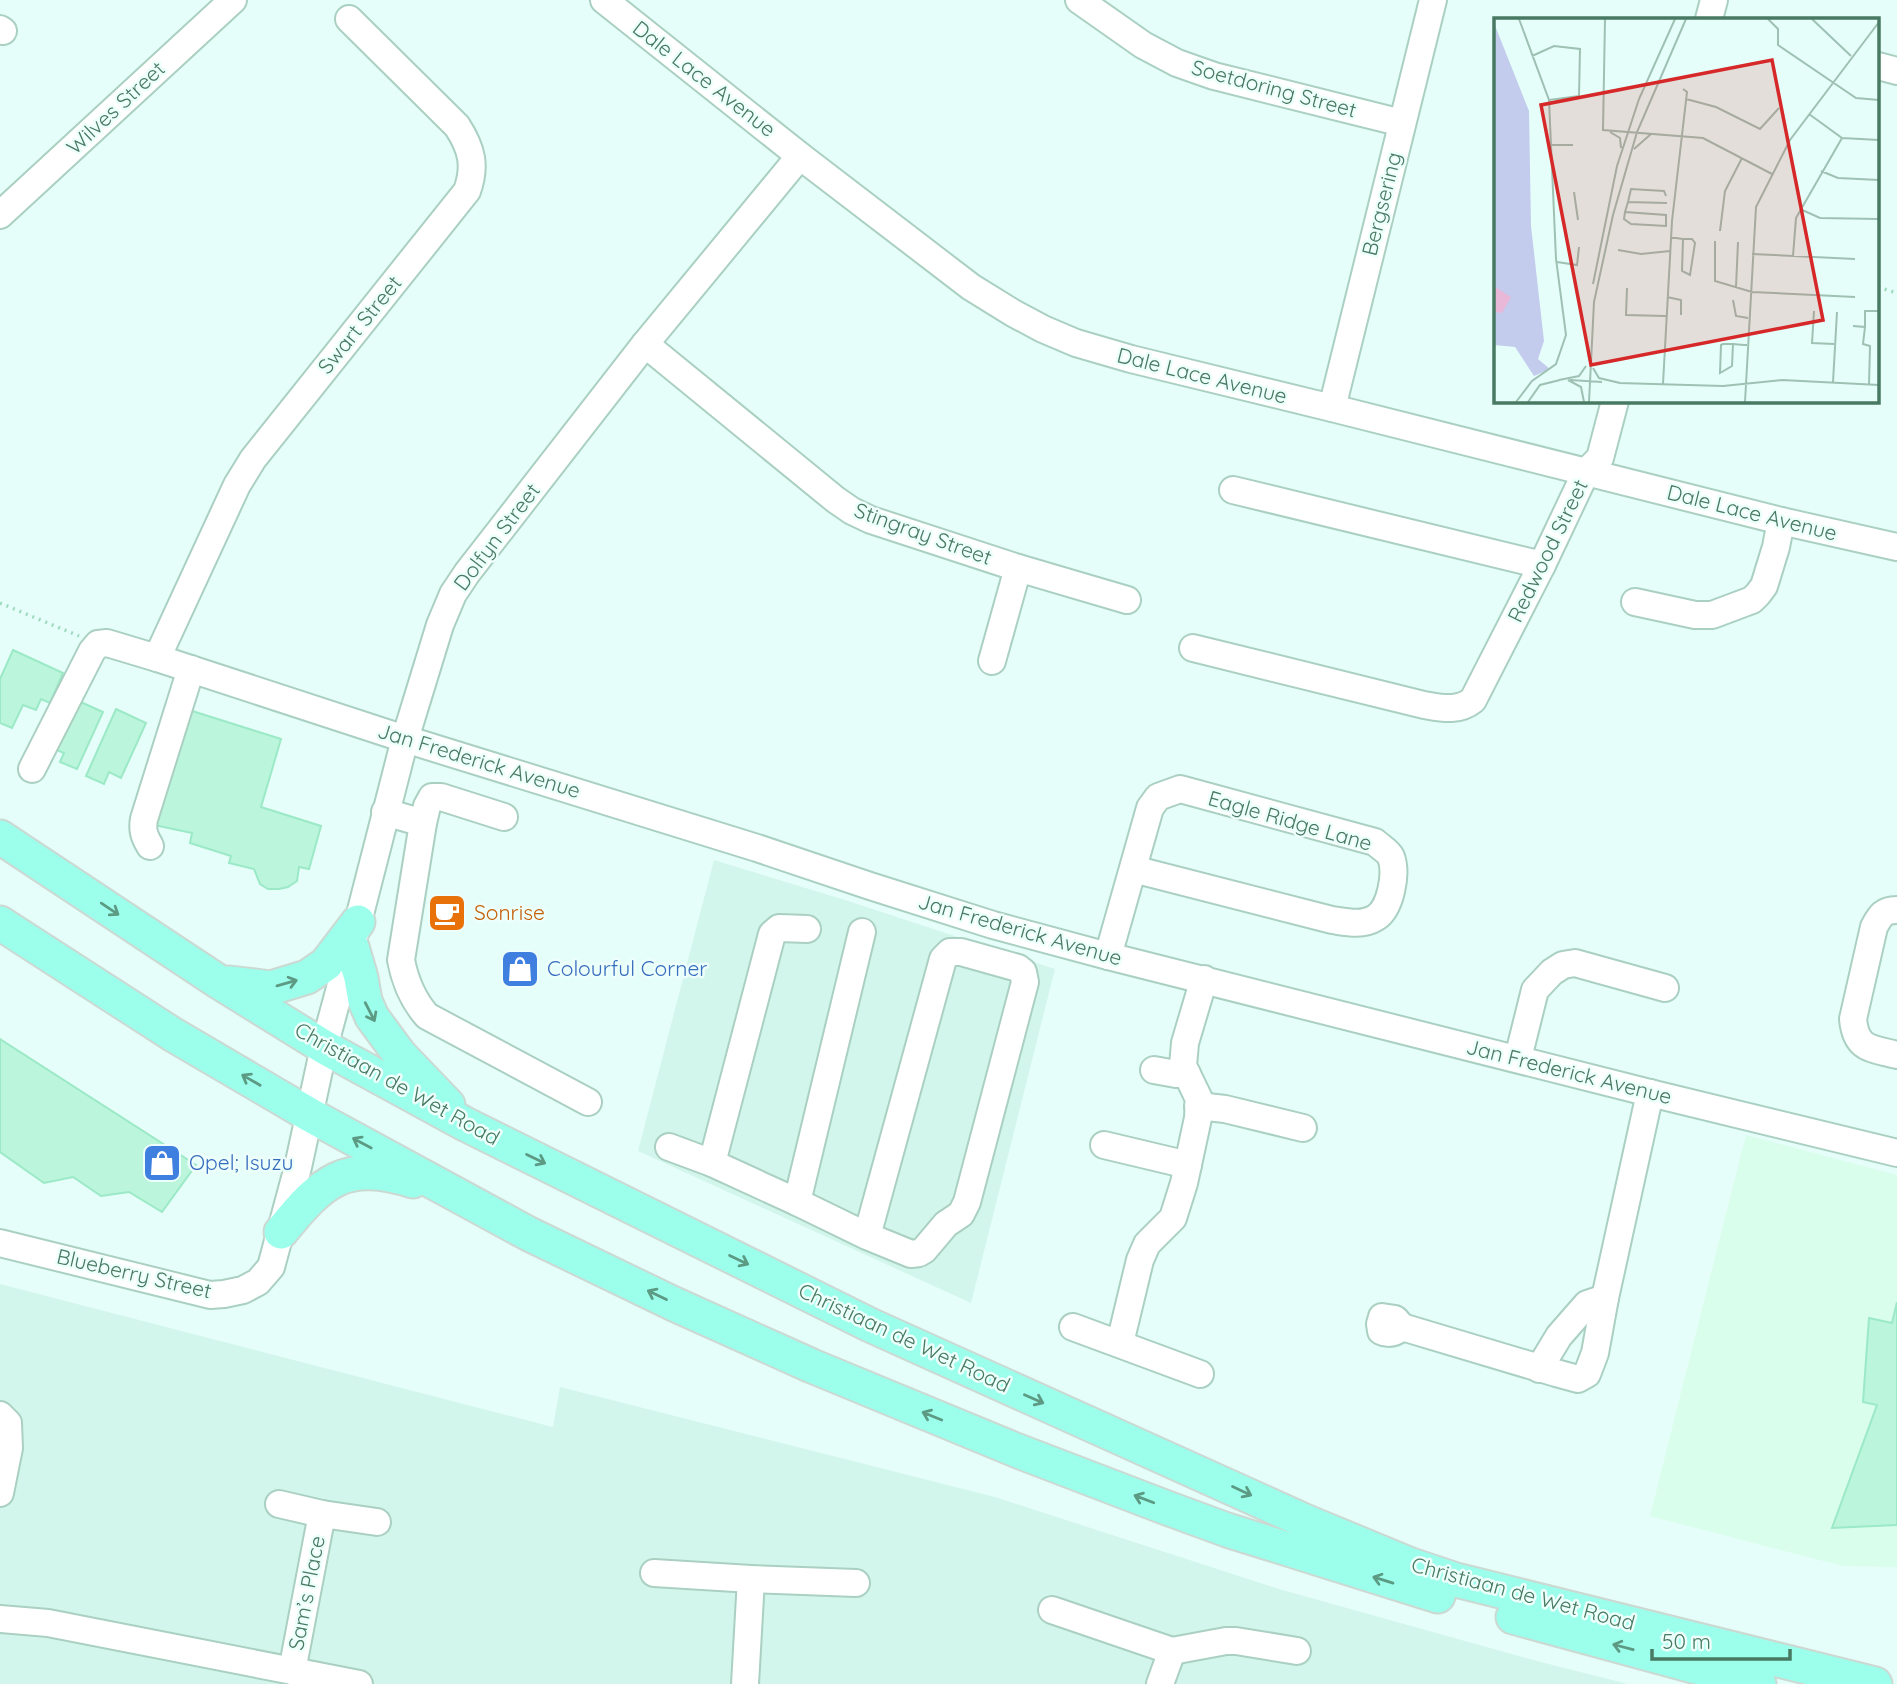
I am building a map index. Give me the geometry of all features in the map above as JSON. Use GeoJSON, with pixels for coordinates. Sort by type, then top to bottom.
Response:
{"type":"FeatureCollection","features":[{"type":"Feature","properties":{"kind":"main road","name":"Christiaan de Wet Road"},"geometry":{"type":"LineString","coordinates":[[0,837],[219,982],[324,1047],[465,1124],[870,1325],[1307,1522],[1401,1561],[1490,1590],[1875,1684]]}},
{"type":"Feature","properties":{"kind":"main road","name":"Christiaan de Wet Road"},"geometry":{"type":"LineString","coordinates":[[9,930],[172,1034],[310,1115],[554,1245],[674,1304],[811,1366],[1018,1451],[1227,1530],[1532,1623],[1759,1684]]}},
{"type":"Feature","properties":{"kind":"main road"},"geometry":{"type":"LineString","coordinates":[[219,982],[271,988],[307,976],[326,964],[355,935]]}},
{"type":"Feature","properties":{"kind":"main road"},"geometry":{"type":"LineString","coordinates":[[355,935],[365,1001],[372,1017],[400,1055],[465,1124]]}},
{"type":"Feature","properties":{"kind":"main road"},"geometry":{"type":"LineString","coordinates":[[281,1232],[318,1192],[342,1176],[359,1172],[398,1177],[462,1197]]}},
{"type":"Feature","properties":{"kind":"main road"},"geometry":{"type":"LineString","coordinates":[[1792,1663],[1897,1675]]}},
{"type":"Feature","properties":{"kind":"street","name":"Wilves Street"},"geometry":{"type":"LineString","coordinates":[[0,215],[233,0]]}},
{"type":"Feature","properties":{"kind":"street","name":"Dale Lace Avenue"},"geometry":{"type":"LineString","coordinates":[[604,0],[800,156],[971,287],[1013,313],[1076,343],[1130,359],[1782,521],[1897,547]]}},
{"type":"Feature","properties":{"kind":"street","name":"Bergsering"},"geometry":{"type":"LineString","coordinates":[[1332,408],[1433,0]]}},
{"type":"Feature","properties":{"kind":"street"},"geometry":{"type":"LineString","coordinates":[[1709,18],[1714,0]]}},
{"type":"Feature","properties":{"kind":"street","name":"Soetdoring Street"},"geometry":{"type":"LineString","coordinates":[[1085,2],[1143,45],[1177,63],[1214,76],[1402,123]]}},
{"type":"Feature","properties":{"kind":"street","name":"Swart Street"},"geometry":{"type":"LineString","coordinates":[[157,658],[237,485],[253,460],[467,191],[472,176],[467,141],[457,126],[349,19]]}},
{"type":"Feature","properties":{"kind":"street"},"geometry":{"type":"LineString","coordinates":[[1880,67],[1897,71]]}},
{"type":"Feature","properties":{"kind":"street","name":"Dolfyn Street"},"geometry":{"type":"LineString","coordinates":[[310,1115],[324,1047],[405,739],[440,625],[453,594],[645,344],[800,156]]}},
{"type":"Feature","properties":{"kind":"street","name":"Stingray Street"},"geometry":{"type":"LineString","coordinates":[[645,344],[852,511],[871,520],[1018,568],[1127,600]]}},
{"type":"Feature","properties":{"kind":"street","name":"Redwood Street"},"geometry":{"type":"LineString","coordinates":[[1193,648],[1424,705],[1456,708],[1466,706],[1473,700],[1586,472],[1600,458],[1615,402]]}},
{"type":"Feature","properties":{"kind":"street"},"geometry":{"type":"LineString","coordinates":[[1233,489],[1542,565]]}},
{"type":"Feature","properties":{"kind":"street"},"geometry":{"type":"LineString","coordinates":[[1634,602],[1695,615],[1712,615],[1752,600],[1763,586],[1782,521]]}},
{"type":"Feature","properties":{"kind":"street"},"geometry":{"type":"LineString","coordinates":[[992,662],[1018,568]]}},
{"type":"Feature","properties":{"kind":"street","name":"Jan Frederick Avenue"},"geometry":{"type":"LineString","coordinates":[[91,655],[107,643],[969,917],[1108,956],[1650,1093],[1772,1133],[1897,1153]]}},
{"type":"Feature","properties":{"kind":"street"},"geometry":{"type":"LineString","coordinates":[[32,769],[91,655]]}},
{"type":"Feature","properties":{"kind":"street"},"geometry":{"type":"LineString","coordinates":[[150,846],[144,837],[144,819],[191,669]]}},
{"type":"Feature","properties":{"kind":"street","name":"Eagle Ridge Lane"},"geometry":{"type":"LineString","coordinates":[[1108,956],[1150,808],[1158,797],[1180,789],[1374,842],[1390,854],[1394,870],[1391,891],[1385,906],[1377,918],[1359,923],[1332,920],[1133,869]]}},
{"type":"Feature","properties":{"kind":"street"},"geometry":{"type":"LineString","coordinates":[[504,817],[441,797],[432,797],[423,824],[401,960],[416,1003],[427,1016],[588,1102]]}},
{"type":"Feature","properties":{"kind":"street"},"geometry":{"type":"LineString","coordinates":[[385,812],[423,824]]}},
{"type":"Feature","properties":{"kind":"street"},"geometry":{"type":"LineString","coordinates":[[1897,910],[1881,914],[1874,928],[1853,1018],[1854,1033],[1859,1042],[1868,1048],[1897,1055]]}},
{"type":"Feature","properties":{"kind":"street"},"geometry":{"type":"LineString","coordinates":[[712,1163],[772,934],[779,928],[807,929]]}},
{"type":"Feature","properties":{"kind":"street"},"geometry":{"type":"LineString","coordinates":[[797,1202],[862,932]]}},
{"type":"Feature","properties":{"kind":"street"},"geometry":{"type":"LineString","coordinates":[[669,1147],[712,1163],[867,1236],[911,1254],[919,1253],[941,1229],[961,1214],[964,1208],[1025,982],[1023,972],[1018,968],[961,952],[950,952],[943,958],[867,1236]]}},
{"type":"Feature","properties":{"kind":"street"},"geometry":{"type":"LineString","coordinates":[[1518,1059],[1535,990],[1544,978],[1563,965],[1575,963],[1665,988]]}},
{"type":"Feature","properties":{"kind":"street"},"geometry":{"type":"LineString","coordinates":[[1120,1343],[1140,1261],[1147,1244],[1173,1218],[1188,1165],[1198,1118],[1199,1099],[1183,1066],[1185,1043],[1204,979]]}},
{"type":"Feature","properties":{"kind":"street"},"geometry":{"type":"LineString","coordinates":[[1154,1070],[1187,1074]]}},
{"type":"Feature","properties":{"kind":"street"},"geometry":{"type":"LineString","coordinates":[[1402,1327],[1578,1379],[1587,1374],[1595,1353],[1650,1093]]}},
{"type":"Feature","properties":{"kind":"street"},"geometry":{"type":"LineString","coordinates":[[1198,1105],[1303,1128]]}},
{"type":"Feature","properties":{"kind":"street","name":"Blueberry Street"},"geometry":{"type":"LineString","coordinates":[[0,1243],[210,1294],[243,1290],[258,1282],[271,1267],[310,1115]]}},
{"type":"Feature","properties":{"kind":"street"},"geometry":{"type":"LineString","coordinates":[[1104,1145],[1188,1165]]}},
{"type":"Feature","properties":{"kind":"street"},"geometry":{"type":"LineString","coordinates":[[1539,1369],[1559,1336],[1587,1304],[1605,1298]]}},
{"type":"Feature","properties":{"kind":"street"},"geometry":{"type":"LineString","coordinates":[[1073,1327],[1200,1374]]}},
{"type":"Feature","properties":{"kind":"street"},"geometry":{"type":"LineString","coordinates":[[0,1415],[8,1423],[9,1448],[0,1493]]}},
{"type":"Feature","properties":{"kind":"street","name":"Sam’s Place"},"geometry":{"type":"LineString","coordinates":[[279,1504],[377,1522]]}},
{"type":"Feature","properties":{"kind":"street","name":"Sam’s Place"},"geometry":{"type":"LineString","coordinates":[[292,1671],[322,1514]]}},
{"type":"Feature","properties":{"kind":"street"},"geometry":{"type":"LineString","coordinates":[[654,1573],[856,1583]]}},
{"type":"Feature","properties":{"kind":"street"},"geometry":{"type":"LineString","coordinates":[[745,1684],[751,1579]]}},
{"type":"Feature","properties":{"kind":"street"},"geometry":{"type":"LineString","coordinates":[[1052,1610],[1172,1651],[1236,1641],[1297,1651]]}},
{"type":"Feature","properties":{"kind":"street"},"geometry":{"type":"LineString","coordinates":[[0,1619],[48,1623],[359,1684]]}},
{"type":"Feature","properties":{"kind":"street"},"geometry":{"type":"LineString","coordinates":[[1160,1684],[1172,1651]]}},
{"type":"Feature","properties":{"kind":"path"},"geometry":{"type":"LineString","coordinates":[[1880,289],[1897,293]]}},
{"type":"Feature","properties":{"kind":"path"},"geometry":{"type":"LineString","coordinates":[[0,603],[91,655]]}},
{"type":"Feature","properties":{"kind":"shaded area"},"geometry":{"type":"Polygon","coordinates":[[[714,860],[1055,969],[971,1303],[638,1151],[714,860]]]}},
{"type":"Feature","properties":{"kind":"shaded area"},"geometry":{"type":"Polygon","coordinates":[[[1746,1135],[1897,1175],[1897,1567],[1843,1566],[1650,1516],[1746,1135]]]}},
{"type":"Feature","properties":{"kind":"shaded area"},"geometry":{"type":"Polygon","coordinates":[[[0,1284],[553,1427],[560,1387],[995,1497],[1279,1589],[1628,1684],[0,1684],[0,1284]]]}},
{"type":"Feature","properties":{"kind":"building"},"geometry":{"type":"Polygon","coordinates":[[[13,650],[63,673],[50,703],[41,699],[36,710],[23,705],[12,728],[0,723],[0,679],[13,650]]]}},
{"type":"Feature","properties":{"kind":"building"},"geometry":{"type":"Polygon","coordinates":[[[74,699],[103,712],[77,769],[60,762],[64,753],[52,748],[74,699]]]}},
{"type":"Feature","properties":{"kind":"building"},"geometry":{"type":"Polygon","coordinates":[[[116,709],[146,723],[121,778],[109,772],[104,784],[86,776],[116,709]]]}},
{"type":"Feature","properties":{"kind":"building"},"geometry":{"type":"Polygon","coordinates":[[[189,710],[281,739],[261,807],[321,826],[309,869],[299,867],[297,881],[288,887],[268,889],[260,884],[254,869],[229,863],[231,856],[190,843],[192,833],[154,825],[189,710]]]}},
{"type":"Feature","properties":{"kind":"building"},"geometry":{"type":"Polygon","coordinates":[[[0,1039],[196,1165],[162,1212],[129,1192],[101,1196],[73,1177],[44,1183],[0,1152],[0,1039]]]}},
{"type":"Feature","properties":{"kind":"building"},"geometry":{"type":"Polygon","coordinates":[[[1897,1302],[1897,1525],[1832,1528],[1877,1405],[1863,1402],[1869,1318],[1892,1323],[1897,1302]]]}},
{"type":"Feature","properties":{"kind":"place","name":"Sonrise"},"geometry":{"type":"Point","coordinates":[447,913]}},
{"type":"Feature","properties":{"kind":"place","name":"Colourful Corner"},"geometry":{"type":"Point","coordinates":[520,969]}},
{"type":"Feature","properties":{"kind":"place","name":"Opel; Isuzu"},"geometry":{"type":"Point","coordinates":[162,1163]}}]}
